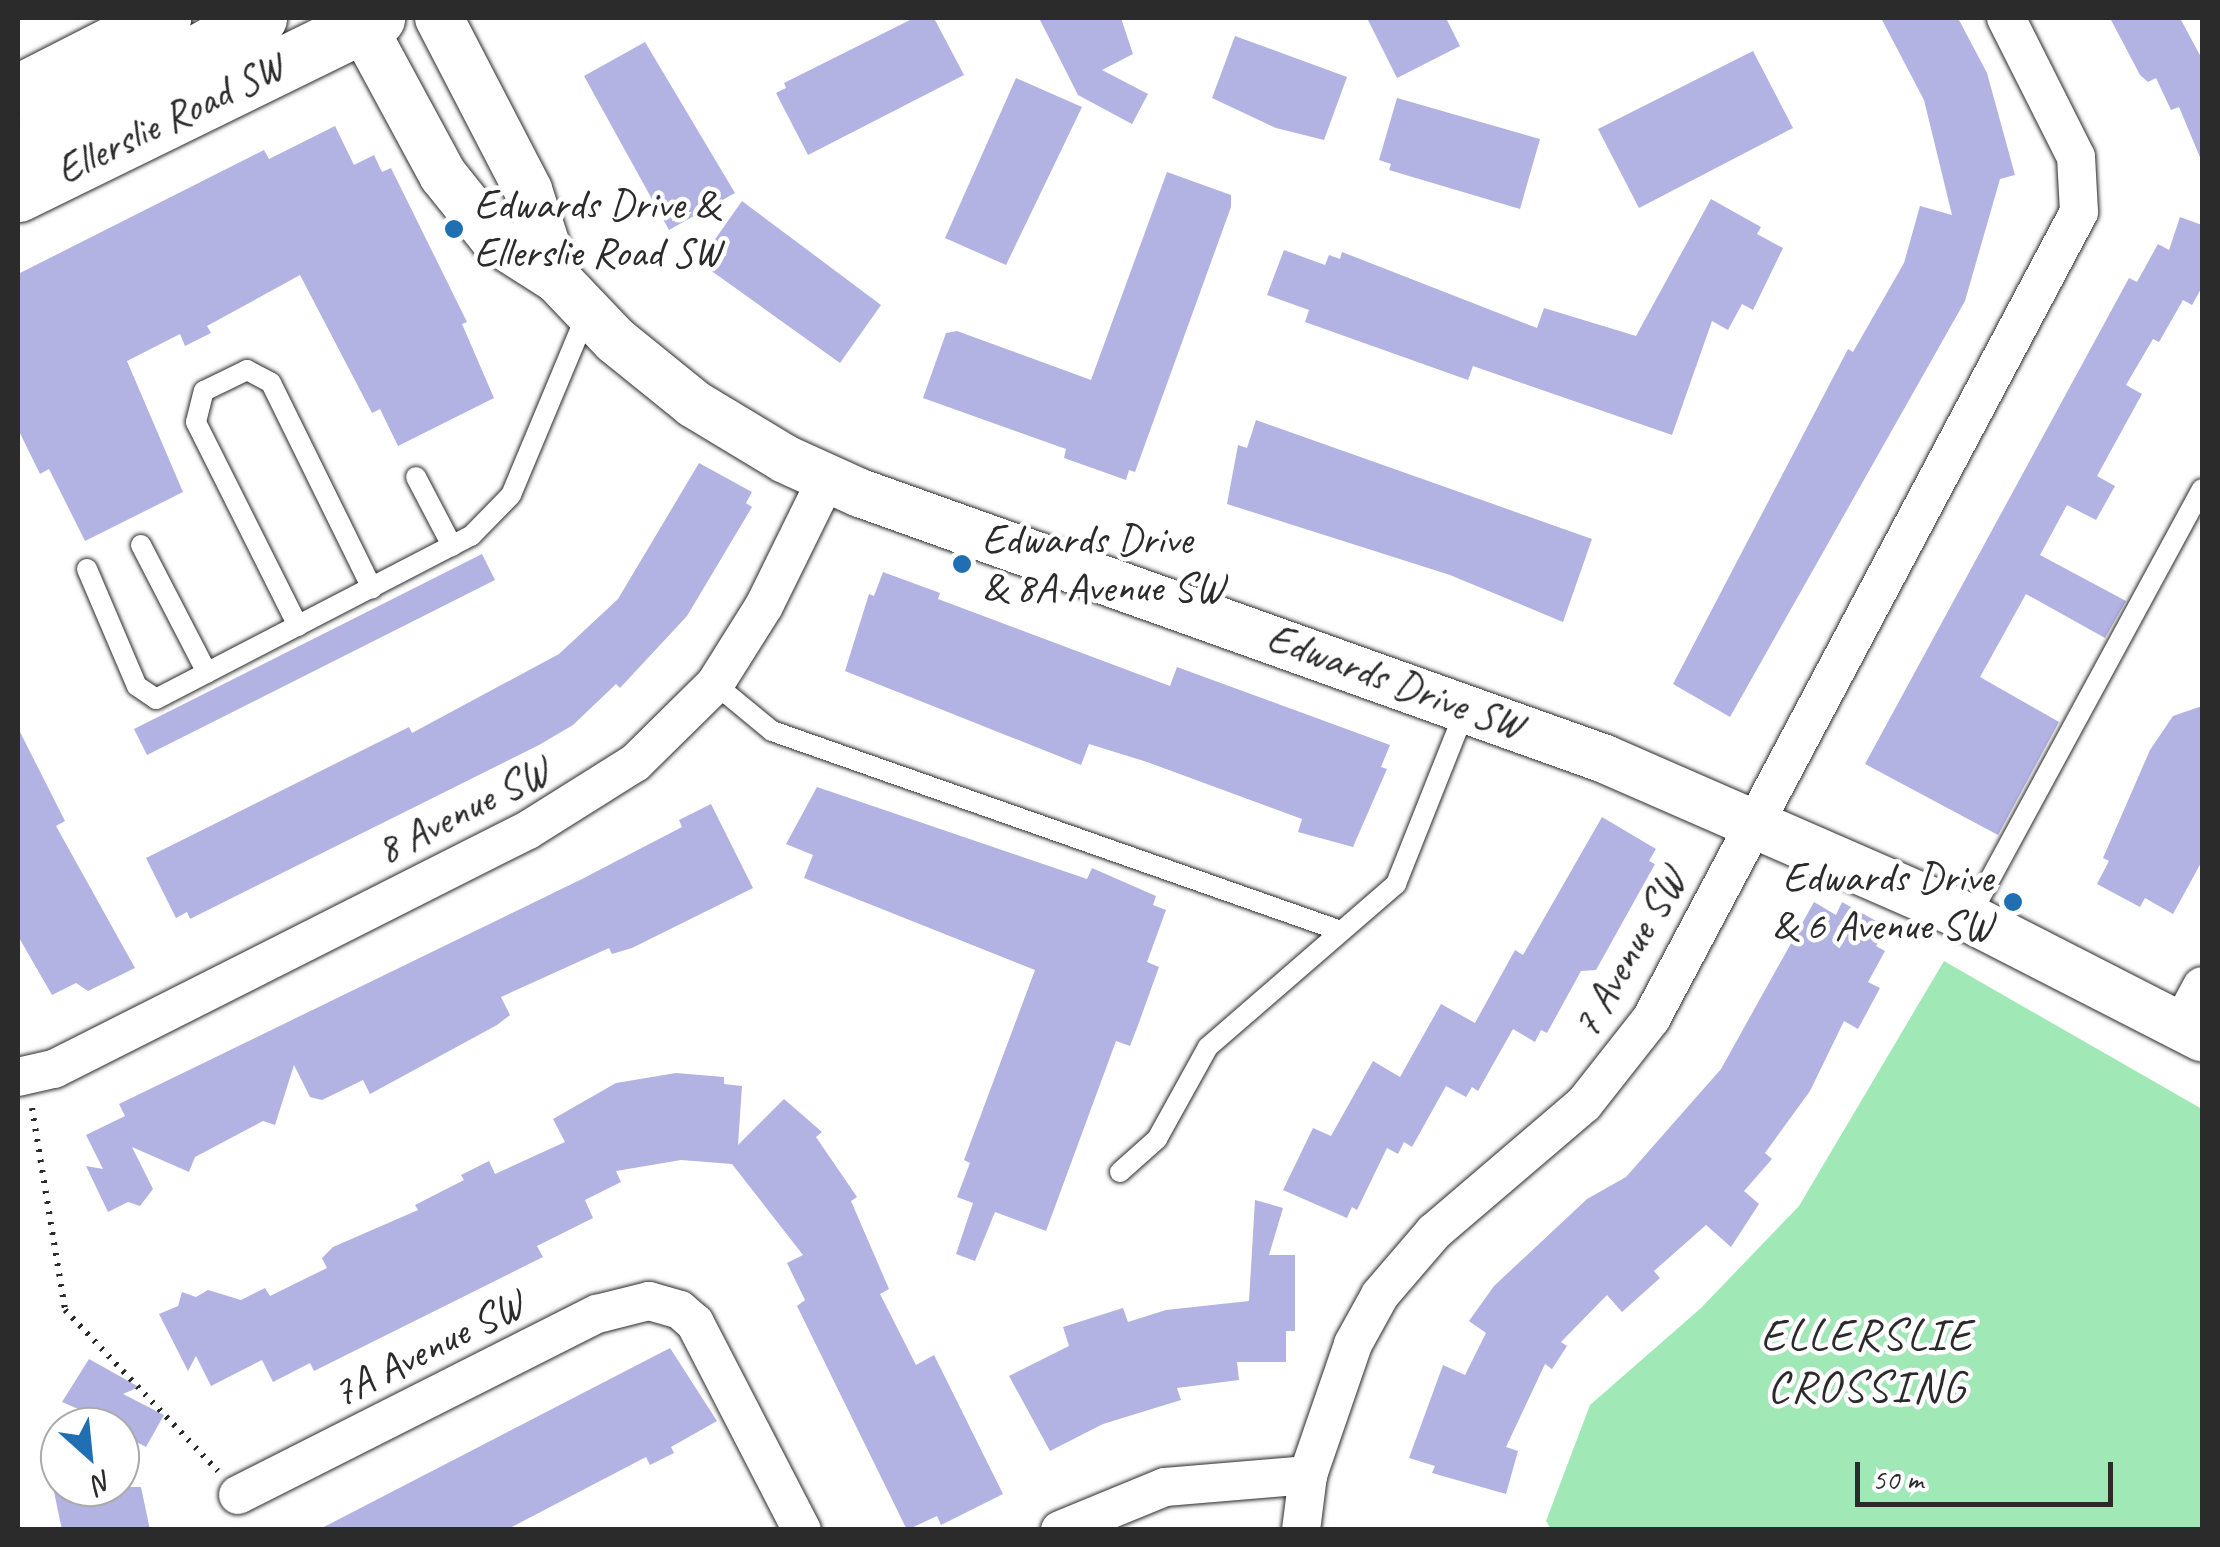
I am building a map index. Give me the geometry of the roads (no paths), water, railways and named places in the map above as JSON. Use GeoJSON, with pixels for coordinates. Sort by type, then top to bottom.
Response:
{"type":"FeatureCollection","features":[{"type":"Feature","properties":{"kind":"main road"},"geometry":{"type":"LineString","coordinates":[[18,92],[163,18]]}},
{"type":"Feature","properties":{"kind":"main road"},"geometry":{"type":"LineString","coordinates":[[18,152],[259,18]]}},
{"type":"Feature","properties":{"kind":"main road","name":"Ellerslie Road SW"},"geometry":{"type":"LineString","coordinates":[[18,194],[365,19]]}},
{"type":"Feature","properties":{"kind":"street"},"geometry":{"type":"LineString","coordinates":[[439,18],[528,190],[572,296]]}},
{"type":"Feature","properties":{"kind":"street","name":"7 Avenue SW"},"geometry":{"type":"LineString","coordinates":[[1302,1530],[1308,1475],[1354,1344],[1380,1296],[1434,1232],[1562,1125],[1632,1048],[2071,232],[2083,194],[2076,157],[2006,18]]}},
{"type":"Feature","properties":{"kind":"street","name":"Edwards Drive SW"},"geometry":{"type":"LineString","coordinates":[[365,19],[466,208],[494,239],[572,296],[694,404],[826,480],[1467,706],[1753,822],[2195,1016]]}},
{"type":"Feature","properties":{"kind":"street","name":"8 Avenue SW"},"geometry":{"type":"LineString","coordinates":[[22,1078],[583,800],[635,762],[715,684],[764,606],[826,480]]}},
{"type":"Feature","properties":{"kind":"street","name":"7A Avenue SW"},"geometry":{"type":"LineString","coordinates":[[238,1495],[598,1314],[631,1302],[663,1303],[680,1310],[706,1341],[802,1530]]}},
{"type":"Feature","properties":{"kind":"street"},"geometry":{"type":"LineString","coordinates":[[1060,1530],[1166,1487],[1207,1478],[1308,1475]]}},
{"type":"Feature","properties":{"kind":"lane"},"geometry":{"type":"LineString","coordinates":[[87,569],[136,686],[156,700],[452,546],[511,495],[572,296]]}},
{"type":"Feature","properties":{"kind":"lane"},"geometry":{"type":"LineString","coordinates":[[298,626],[196,422],[204,391],[248,370],[271,382],[372,588]]}},
{"type":"Feature","properties":{"kind":"lane"},"geometry":{"type":"LineString","coordinates":[[416,478],[452,546]]}},
{"type":"Feature","properties":{"kind":"lane"},"geometry":{"type":"LineString","coordinates":[[1970,918],[2202,489]]}},
{"type":"Feature","properties":{"kind":"lane"},"geometry":{"type":"LineString","coordinates":[[141,545],[207,673]]}},
{"type":"Feature","properties":{"kind":"lane"},"geometry":{"type":"LineString","coordinates":[[715,684],[772,731],[1338,930]]}},
{"type":"Feature","properties":{"kind":"lane"},"geometry":{"type":"LineString","coordinates":[[1120,1172],[1156,1139],[1208,1047],[1338,930],[1396,884],[1467,706]]}},
{"type":"Feature","properties":{"kind":"place","name":"Edwards Drive & Ellerslie Road SW"},"geometry":{"type":"Point","coordinates":[454,229]}},
{"type":"Feature","properties":{"kind":"place","name":"Edwards Drive & 8A Avenue SW"},"geometry":{"type":"Point","coordinates":[962,564]}},
{"type":"Feature","properties":{"kind":"place","name":"Edwards Drive & 6 Avenue SW"},"geometry":{"type":"Point","coordinates":[2013,902]}},
{"type":"Feature","properties":{"kind":"district","name":"ELLERSLIE CROSSING"},"geometry":{"type":"Point","coordinates":[1867,1361]}}]}
